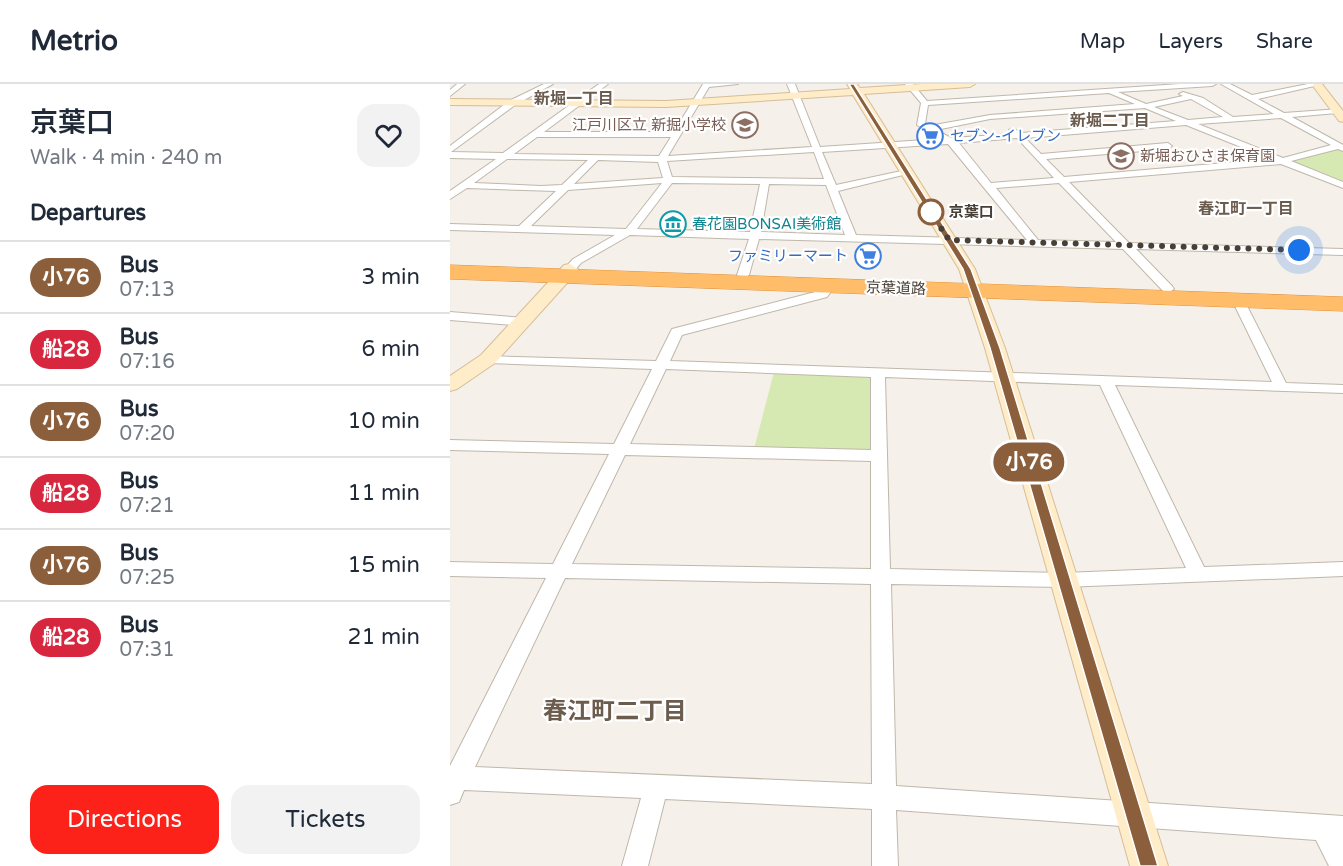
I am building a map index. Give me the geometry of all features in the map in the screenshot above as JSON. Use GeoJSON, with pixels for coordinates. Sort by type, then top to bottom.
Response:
{"type":"FeatureCollection","features":[{"type":"Feature","properties":{"kind":"highway","name":"京葉道路"},"geometry":{"type":"LineString","coordinates":[[450,265],[830,286],[1168,289],[1343,296]]}},
{"type":"Feature","properties":{"kind":"highway","name":"京葉道路"},"geometry":{"type":"LineString","coordinates":[[450,272],[743,275],[1343,304]]}},
{"type":"Feature","properties":{"kind":"street"},"geometry":{"type":"LineString","coordinates":[[450,94],[462,84]]}},
{"type":"Feature","properties":{"kind":"street"},"geometry":{"type":"LineString","coordinates":[[450,150],[512,103],[549,84]]}},
{"type":"Feature","properties":{"kind":"street"},"geometry":{"type":"LineString","coordinates":[[450,196],[604,84]]}},
{"type":"Feature","properties":{"kind":"street"},"geometry":{"type":"LineString","coordinates":[[668,180],[662,159],[707,85],[734,84]]}},
{"type":"Feature","properties":{"kind":"street"},"geometry":{"type":"LineString","coordinates":[[450,102],[576,105],[697,102],[793,90],[969,84]]}},
{"type":"Feature","properties":{"kind":"street"},"geometry":{"type":"LineString","coordinates":[[1090,84],[1343,185]]}},
{"type":"Feature","properties":{"kind":"street"},"geometry":{"type":"LineString","coordinates":[[925,104],[1212,84]]}},
{"type":"Feature","properties":{"kind":"street"},"geometry":{"type":"LineString","coordinates":[[1225,84],[1341,147]]}},
{"type":"Feature","properties":{"kind":"street"},"geometry":{"type":"LineString","coordinates":[[1250,98],[1316,84],[1335,88]]}},
{"type":"Feature","properties":{"kind":"street"},"geometry":{"type":"LineString","coordinates":[[1316,84],[1341,115]]}},
{"type":"Feature","properties":{"kind":"street"},"geometry":{"type":"LineString","coordinates":[[910,86],[925,104]]}},
{"type":"Feature","properties":{"kind":"street"},"geometry":{"type":"LineString","coordinates":[[1166,87],[1192,97],[1230,118]]}},
{"type":"Feature","properties":{"kind":"street"},"geometry":{"type":"LineString","coordinates":[[854,88],[949,240],[975,287],[1065,579],[1149,866]]}},
{"type":"Feature","properties":{"kind":"street"},"geometry":{"type":"LineString","coordinates":[[793,90],[852,238]]}},
{"type":"Feature","properties":{"kind":"street"},"geometry":{"type":"LineString","coordinates":[[1010,91],[1017,97]]}},
{"type":"Feature","properties":{"kind":"street"},"geometry":{"type":"LineString","coordinates":[[927,129],[1000,116],[1145,106],[1192,97]]}},
{"type":"Feature","properties":{"kind":"street"},"geometry":{"type":"LineString","coordinates":[[982,100],[1168,289]]}},
{"type":"Feature","properties":{"kind":"street"},"geometry":{"type":"LineString","coordinates":[[925,104],[921,125],[951,141],[1035,243]]}},
{"type":"Feature","properties":{"kind":"street"},"geometry":{"type":"LineString","coordinates":[[450,155],[662,159],[951,141],[1230,118],[1341,115]]}},
{"type":"Feature","properties":{"kind":"street"},"geometry":{"type":"LineString","coordinates":[[1141,125],[1150,132]]}},
{"type":"Feature","properties":{"kind":"street"},"geometry":{"type":"LineString","coordinates":[[536,134],[675,135]]}},
{"type":"Feature","properties":{"kind":"street"},"geometry":{"type":"LineString","coordinates":[[1159,139],[1197,168]]}},
{"type":"Feature","properties":{"kind":"street"},"geometry":{"type":"LineString","coordinates":[[989,186],[1281,161],[1341,147]]}},
{"type":"Feature","properties":{"kind":"street"},"geometry":{"type":"LineString","coordinates":[[1039,156],[1176,152]]}},
{"type":"Feature","properties":{"kind":"street"},"geometry":{"type":"LineString","coordinates":[[522,229],[596,157]]}},
{"type":"Feature","properties":{"kind":"street"},"geometry":{"type":"LineString","coordinates":[[465,185],[541,189],[668,180],[765,181],[831,185],[906,173]]}},
{"type":"Feature","properties":{"kind":"street"},"geometry":{"type":"LineString","coordinates":[[450,385],[488,359],[577,261],[630,231],[668,180]]}},
{"type":"Feature","properties":{"kind":"street"},"geometry":{"type":"LineString","coordinates":[[743,275],[755,235],[765,181]]}},
{"type":"Feature","properties":{"kind":"street"},"geometry":{"type":"LineString","coordinates":[[450,227],[1343,252]]}},
{"type":"Feature","properties":{"kind":"street"},"geometry":{"type":"LineString","coordinates":[[830,286],[823,294],[677,332],[453,783],[884,797],[1333,829],[1342,866]]}},
{"type":"Feature","properties":{"kind":"street"},"geometry":{"type":"LineString","coordinates":[[1238,300],[1281,386]]}},
{"type":"Feature","properties":{"kind":"street"},"geometry":{"type":"LineString","coordinates":[[450,316],[524,322]]}},
{"type":"Feature","properties":{"kind":"street"},"geometry":{"type":"LineString","coordinates":[[488,359],[1343,389]]}},
{"type":"Feature","properties":{"kind":"street"},"geometry":{"type":"LineString","coordinates":[[878,374],[885,866]]}},
{"type":"Feature","properties":{"kind":"street"},"geometry":{"type":"LineString","coordinates":[[1105,380],[1198,574]]}},
{"type":"Feature","properties":{"kind":"street"},"geometry":{"type":"LineString","coordinates":[[450,445],[880,456]]}},
{"type":"Feature","properties":{"kind":"street"},"geometry":{"type":"LineString","coordinates":[[450,569],[881,578],[1065,579],[1343,569]]}},
{"type":"Feature","properties":{"kind":"street"},"geometry":{"type":"LineString","coordinates":[[635,866],[656,789]]}},
{"type":"Feature","properties":{"kind":"green space"},"geometry":{"type":"Polygon","coordinates":[[[1338,148],[1343,151],[1343,183],[1289,161],[1338,148]]]}},
{"type":"Feature","properties":{"kind":"green space"},"geometry":{"type":"Polygon","coordinates":[[[774,372],[874,376],[875,451],[754,449],[774,372]]]}},
{"type":"Feature","properties":{"kind":"bus line","name":"小76"},"geometry":{"type":"LineString","coordinates":[[852,84],[967,269],[973,283],[1065,579],[1149,866]]}},
{"type":"Feature","properties":{"kind":"place","name":"江戸川区立 新掘小学校"},"geometry":{"type":"Point","coordinates":[745,125]}},
{"type":"Feature","properties":{"kind":"place","name":"セブン-イレブン"},"geometry":{"type":"Point","coordinates":[930,136]}},
{"type":"Feature","properties":{"kind":"place","name":"新堀おひさま保育園"},"geometry":{"type":"Point","coordinates":[1121,156]}},
{"type":"Feature","properties":{"kind":"place","name":"京葉口"},"geometry":{"type":"Point","coordinates":[931,212]}},
{"type":"Feature","properties":{"kind":"place","name":"春花園BONSAI美術館"},"geometry":{"type":"Point","coordinates":[673,224]}},
{"type":"Feature","properties":{"kind":"place","name":"ファミリーマート"},"geometry":{"type":"Point","coordinates":[868,256]}},
{"type":"Feature","properties":{"kind":"district","name":"新堀一丁目"},"geometry":{"type":"Point","coordinates":[574,99]}},
{"type":"Feature","properties":{"kind":"district","name":"新堀二丁目"},"geometry":{"type":"Point","coordinates":[1110,121]}},
{"type":"Feature","properties":{"kind":"district","name":"春江町一丁目"},"geometry":{"type":"Point","coordinates":[1246,209]}},
{"type":"Feature","properties":{"kind":"district","name":"春江町二丁目"},"geometry":{"type":"Point","coordinates":[615,711]}},
{"type":"Feature","properties":{"kind":"route"},"geometry":{"type":"LineString","coordinates":[[931,212],[927,207],[949,240],[1299,250]]}}]}
